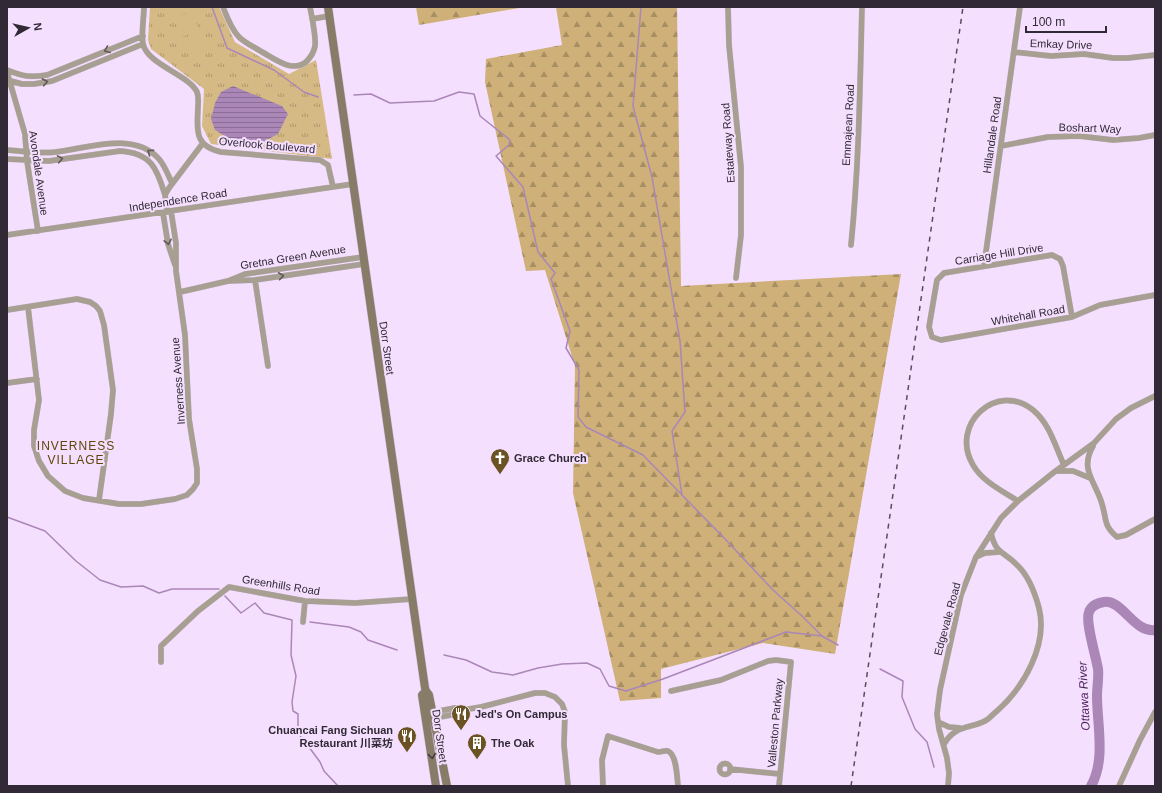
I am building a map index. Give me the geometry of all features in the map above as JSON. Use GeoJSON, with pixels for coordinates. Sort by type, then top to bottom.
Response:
{"type":"FeatureCollection","features":[{"type":"Feature","properties":{"kind":"main road","name":"Dorr Street"},"geometry":{"type":"LineString","coordinates":[[328,7],[363,260],[426,691],[429,695],[435,715],[447,786]]}},
{"type":"Feature","properties":{"kind":"main road","name":"Dorr Street"},"geometry":{"type":"LineString","coordinates":[[426,691],[422,695],[436,786]]}},
{"type":"Feature","properties":{"kind":"street"},"geometry":{"type":"LineString","coordinates":[[8,81],[34,84],[52,81],[143,44],[144,7]]}},
{"type":"Feature","properties":{"kind":"street"},"geometry":{"type":"LineString","coordinates":[[223,7],[230,25],[239,37],[277,61],[294,67],[302,65],[308,60],[315,45],[310,7]]}},
{"type":"Feature","properties":{"kind":"street","name":"Estateway Road"},"geometry":{"type":"LineString","coordinates":[[728,7],[741,172],[741,235],[736,278]]}},
{"type":"Feature","properties":{"kind":"street","name":"Emmajean Road"},"geometry":{"type":"LineString","coordinates":[[851,245],[854,214],[860,88],[862,7]]}},
{"type":"Feature","properties":{"kind":"street","name":"Hillandale Road"},"geometry":{"type":"LineString","coordinates":[[984,266],[1020,7]]}},
{"type":"Feature","properties":{"kind":"street"},"geometry":{"type":"LineString","coordinates":[[312,19],[329,16]]}},
{"type":"Feature","properties":{"kind":"street"},"geometry":{"type":"LineString","coordinates":[[7,71],[35,77],[47,74],[144,36]]}},
{"type":"Feature","properties":{"kind":"street","name":"Overlook Boulevard"},"geometry":{"type":"LineString","coordinates":[[143,44],[157,61],[191,84],[198,98],[198,136],[202,143],[211,150],[320,160],[328,165],[333,186]]}},
{"type":"Feature","properties":{"kind":"street","name":"Emkay Drive"},"geometry":{"type":"LineString","coordinates":[[1014,52],[1051,56],[1084,54],[1114,58],[1155,55]]}},
{"type":"Feature","properties":{"kind":"street","name":"Avondale Avenue"},"geometry":{"type":"LineString","coordinates":[[7,71],[8,81],[25,134],[27,161],[38,231]]}},
{"type":"Feature","properties":{"kind":"street","name":"Boshart Way"},"geometry":{"type":"LineString","coordinates":[[1001,146],[1048,137],[1079,136],[1113,140],[1155,135]]}},
{"type":"Feature","properties":{"kind":"street"},"geometry":{"type":"LineString","coordinates":[[7,150],[54,152],[120,142],[135,144],[144,148],[158,158],[164,165],[172,183]]}},
{"type":"Feature","properties":{"kind":"street"},"geometry":{"type":"LineString","coordinates":[[165,195],[172,183],[202,143]]}},
{"type":"Feature","properties":{"kind":"street","name":"Inverness Avenue"},"geometry":{"type":"LineString","coordinates":[[7,159],[49,161],[120,151],[131,152],[142,156],[152,163],[159,176],[165,195],[168,244],[176,271],[180,292],[187,370],[189,419],[197,469],[197,483],[187,495],[175,499],[141,504],[119,504],[99,500]]}},
{"type":"Feature","properties":{"kind":"street","name":"Independence Road"},"geometry":{"type":"LineString","coordinates":[[7,235],[353,184]]}},
{"type":"Feature","properties":{"kind":"street","name":"Carriage Hill Drive"},"geometry":{"type":"LineString","coordinates":[[932,308],[937,280],[941,274],[1052,255],[1060,259],[1063,266],[1072,317]]}},
{"type":"Feature","properties":{"kind":"street","name":"Gretna Green Avenue"},"geometry":{"type":"LineString","coordinates":[[228,281],[237,276],[248,273],[363,260]]}},
{"type":"Feature","properties":{"kind":"street","name":"Gretna Green Avenue"},"geometry":{"type":"LineString","coordinates":[[180,292],[228,281],[258,280],[363,260]]}},
{"type":"Feature","properties":{"kind":"street"},"geometry":{"type":"LineString","coordinates":[[259,272],[258,280],[268,366]]}},
{"type":"Feature","properties":{"kind":"street"},"geometry":{"type":"LineString","coordinates":[[248,273],[249,281]]}},
{"type":"Feature","properties":{"kind":"street","name":"Whitehall Road"},"geometry":{"type":"LineString","coordinates":[[932,308],[929,327],[930,334],[938,340],[1072,317],[1100,305],[1155,295]]}},
{"type":"Feature","properties":{"kind":"street"},"geometry":{"type":"LineString","coordinates":[[7,310],[77,299],[90,302],[96,306],[102,318],[112,390],[111,414],[99,500],[83,498],[66,491],[48,476],[39,461],[34,446],[34,430],[39,400],[28,307]]}},
{"type":"Feature","properties":{"kind":"street"},"geometry":{"type":"LineString","coordinates":[[7,383],[37,379]]}},
{"type":"Feature","properties":{"kind":"street","name":"Edgevale Road"},"geometry":{"type":"LineString","coordinates":[[948,786],[950,773],[937,714],[940,690],[961,596],[976,557],[1001,518],[1018,501],[1053,473],[1094,444],[1116,419],[1131,408],[1155,396]]}},
{"type":"Feature","properties":{"kind":"street"},"geometry":{"type":"LineString","coordinates":[[1018,501],[985,479],[973,466],[966,444],[967,434],[978,413],[993,404],[1003,402],[1026,405],[1034,411],[1049,430],[1064,465]]}},
{"type":"Feature","properties":{"kind":"street"},"geometry":{"type":"LineString","coordinates":[[1094,444],[1088,459],[1090,478],[1102,504],[1106,524],[1110,531],[1117,537],[1155,519]]}},
{"type":"Feature","properties":{"kind":"street"},"geometry":{"type":"LineString","coordinates":[[1053,473],[1067,470],[1080,473],[1090,478]]}},
{"type":"Feature","properties":{"kind":"street"},"geometry":{"type":"LineString","coordinates":[[944,744],[950,735],[960,728],[986,720],[1003,705],[1021,684],[1026,675],[1036,652],[1039,639],[1041,623],[1039,608],[1032,585],[1018,565],[999,552],[991,533]]}},
{"type":"Feature","properties":{"kind":"street"},"geometry":{"type":"LineString","coordinates":[[976,557],[985,553],[999,552]]}},
{"type":"Feature","properties":{"kind":"street","name":"Greenhills Road"},"geometry":{"type":"LineString","coordinates":[[161,662],[161,646],[198,611],[229,588],[305,602],[356,603],[412,599]]}},
{"type":"Feature","properties":{"kind":"street"},"geometry":{"type":"LineString","coordinates":[[303,622],[305,602]]}},
{"type":"Feature","properties":{"kind":"street","name":"Valleston Parkway"},"geometry":{"type":"LineString","coordinates":[[671,691],[721,680],[768,661],[776,660],[791,662],[779,786]]}},
{"type":"Feature","properties":{"kind":"street"},"geometry":{"type":"LineString","coordinates":[[435,715],[439,711],[455,708],[463,710],[535,693],[545,693],[555,697],[562,704],[565,712],[565,756],[568,786]]}},
{"type":"Feature","properties":{"kind":"street"},"geometry":{"type":"LineString","coordinates":[[1119,786],[1140,740],[1155,712]]}},
{"type":"Feature","properties":{"kind":"street"},"geometry":{"type":"LineString","coordinates":[[938,722],[950,727],[960,728]]}},
{"type":"Feature","properties":{"kind":"street"},"geometry":{"type":"LineString","coordinates":[[603,786],[602,760],[608,736],[658,752],[668,752],[674,759],[678,786]]}},
{"type":"Feature","properties":{"kind":"street"},"geometry":{"type":"LineString","coordinates":[[730,769],[780,774]]}},
{"type":"Feature","properties":{"kind":"green space"},"geometry":{"type":"Polygon","coordinates":[[[150,7],[219,7],[235,42],[289,74],[316,60],[332,159],[211,144],[202,126],[204,89],[151,49],[148,40],[150,7]]]}},
{"type":"Feature","properties":{"kind":"green space"},"geometry":{"type":"Polygon","coordinates":[[[416,7],[525,7],[419,25],[416,7]]]}},
{"type":"Feature","properties":{"kind":"green space"},"geometry":{"type":"Polygon","coordinates":[[[556,7],[677,7],[681,286],[901,274],[835,654],[763,643],[661,669],[661,698],[620,701],[573,493],[575,366],[545,270],[526,271],[485,82],[486,59],[562,45],[556,7]]]}},
{"type":"Feature","properties":{"kind":"green space"},"geometry":{"type":"Polygon","coordinates":[[[193,11],[195,19],[178,25],[175,17],[193,11]]]}},
{"type":"Feature","properties":{"kind":"green space"},"geometry":{"type":"Polygon","coordinates":[[[196,22],[199,31],[181,37],[178,28],[196,22]]]}},
{"type":"Feature","properties":{"kind":"green space"},"geometry":{"type":"Polygon","coordinates":[[[205,33],[208,45],[193,50],[189,39],[205,33]]]}},
{"type":"Feature","properties":{"kind":"shaded area"},"geometry":{"type":"Polygon","coordinates":[[[233,86],[282,106],[288,114],[278,134],[263,142],[233,141],[215,130],[211,119],[215,103],[221,92],[233,86]]]}},
{"type":"Feature","properties":{"kind":"waterway"},"geometry":{"type":"LineString","coordinates":[[212,7],[227,48],[274,70],[304,92],[318,97]]}},
{"type":"Feature","properties":{"kind":"waterway"},"geometry":{"type":"LineString","coordinates":[[641,7],[633,106],[652,177],[680,341],[685,412],[672,431],[682,495]]}},
{"type":"Feature","properties":{"kind":"waterway"},"geometry":{"type":"LineString","coordinates":[[354,95],[371,94],[390,103],[434,101],[459,92],[474,94],[480,116],[510,140],[509,145],[496,156],[523,187],[538,252],[555,273],[551,279],[570,331],[566,348],[579,370],[578,417],[586,427],[643,455],[773,590],[822,636]]}},
{"type":"Feature","properties":{"kind":"waterway"},"geometry":{"type":"LineString","coordinates":[[7,517],[45,531],[76,561],[100,580],[121,587],[143,586],[159,593],[172,589],[219,589]]}},
{"type":"Feature","properties":{"kind":"waterway"},"geometry":{"type":"LineString","coordinates":[[225,596],[241,613],[255,603],[264,613],[292,620],[291,655],[296,676],[292,702],[293,711],[298,714],[298,726],[301,735],[300,739],[306,743],[320,762],[324,771],[338,786]]}},
{"type":"Feature","properties":{"kind":"waterway","name":"Ottawa River"},"geometry":{"type":"LineString","coordinates":[[1091,786],[1096,776],[1100,742],[1097,696],[1098,669],[1088,623],[1089,612],[1091,608],[1097,604],[1110,602],[1123,610],[1134,622],[1148,630],[1155,630]]}},
{"type":"Feature","properties":{"kind":"waterway"},"geometry":{"type":"LineString","coordinates":[[310,622],[349,627],[361,632],[368,640],[397,650]]}},
{"type":"Feature","properties":{"kind":"waterway"},"geometry":{"type":"LineString","coordinates":[[444,655],[466,660],[492,672],[513,675],[538,668],[562,664],[587,663],[600,669],[609,686],[626,691],[663,679],[786,632],[822,636],[838,645]]}},
{"type":"Feature","properties":{"kind":"waterway"},"geometry":{"type":"LineString","coordinates":[[880,669],[903,681],[902,697],[915,729],[927,742],[934,767]]}},
{"type":"Feature","properties":{"kind":"railway"},"geometry":{"type":"LineString","coordinates":[[851,786],[963,7]]}},
{"type":"Feature","properties":{"kind":"place","name":"Grace Church"},"geometry":{"type":"Point","coordinates":[500,475]}},
{"type":"Feature","properties":{"kind":"place","name":"Jed's On Campus"},"geometry":{"type":"Point","coordinates":[461,731]}},
{"type":"Feature","properties":{"kind":"place","name":"Chuancai Fang Sichuan Restaurant 川菜坊"},"geometry":{"type":"Point","coordinates":[407,753]}},
{"type":"Feature","properties":{"kind":"place","name":"The Oak"},"geometry":{"type":"Point","coordinates":[477,760]}},
{"type":"Feature","properties":{"kind":"district","name":"INVERNESS VILLAGE"},"geometry":{"type":"Point","coordinates":[76,453]}}]}
